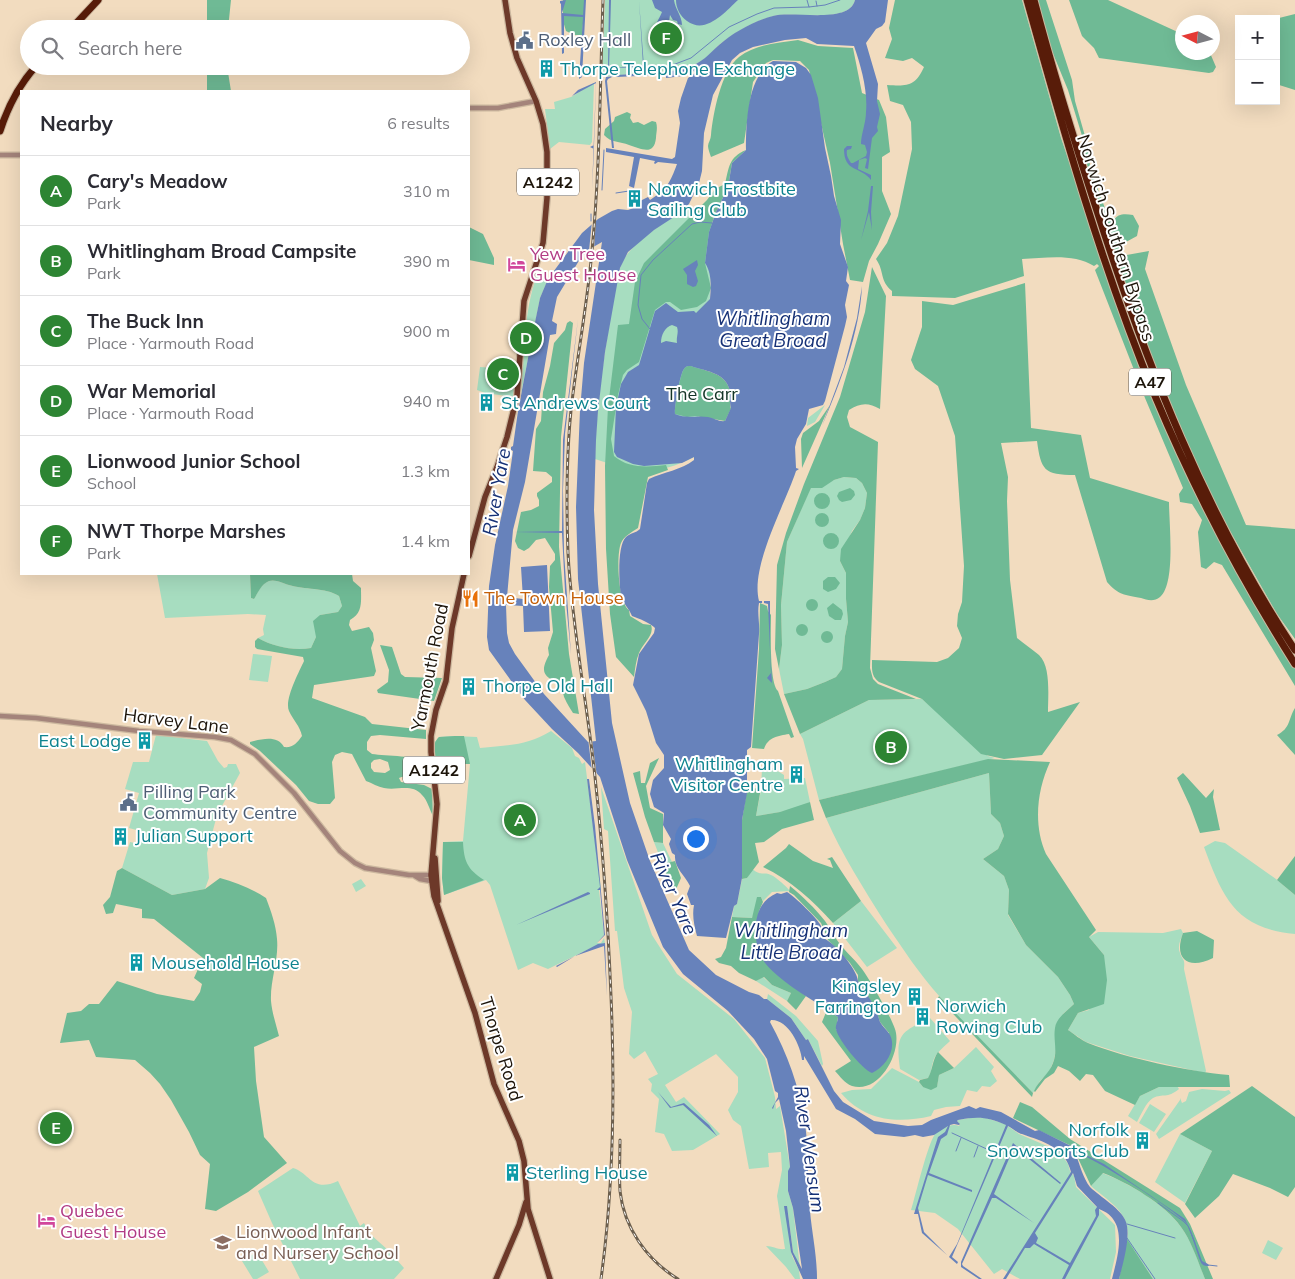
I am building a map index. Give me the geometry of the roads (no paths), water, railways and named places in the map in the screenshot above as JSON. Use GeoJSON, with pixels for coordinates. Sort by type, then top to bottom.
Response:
{"type":"FeatureCollection","features":[{"type":"Feature","properties":{"kind":"highway"},"geometry":{"type":"LineString","coordinates":[[79,20],[98,0]]}},
{"type":"Feature","properties":{"kind":"highway","name":"Norwich Southern Bypass"},"geometry":{"type":"LineString","coordinates":[[1027,0],[1094,224],[1124,315],[1152,388],[1180,454],[1215,525],[1239,571],[1295,664]]}},
{"type":"Feature","properties":{"kind":"highway","name":"Norwich Southern Bypass"},"geometry":{"type":"LineString","coordinates":[[1034,0],[1086,178],[1147,357],[1198,478],[1256,586],[1295,650]]}},
{"type":"Feature","properties":{"kind":"highway"},"geometry":{"type":"LineString","coordinates":[[0,130],[17,92],[29,75]]}},
{"type":"Feature","properties":{"kind":"main road","name":"A1242"},"geometry":{"type":"LineString","coordinates":[[470,552],[483,503],[506,437],[517,396],[524,301],[543,243],[548,198],[545,135],[536,101],[517,58],[510,33],[505,0]]}},
{"type":"Feature","properties":{"kind":"main road","name":"Yarmouth Road"},"geometry":{"type":"LineString","coordinates":[[434,878],[437,804],[431,736],[436,710],[446,681],[452,628],[464,575]]}},
{"type":"Feature","properties":{"kind":"main road","name":"Thorpe Road"},"geometry":{"type":"LineString","coordinates":[[434,878],[439,908],[479,1026],[496,1089],[519,1141],[524,1165],[526,1200],[534,1229]]}},
{"type":"Feature","properties":{"kind":"main road","name":"Thorpe Road"},"geometry":{"type":"LineString","coordinates":[[519,1225],[526,1200]]}},
{"type":"Feature","properties":{"kind":"main road","name":"Thorpe Road"},"geometry":{"type":"LineString","coordinates":[[496,1279],[519,1225],[528,1209]]}},
{"type":"Feature","properties":{"kind":"main road"},"geometry":{"type":"LineString","coordinates":[[519,1225],[528,1223],[534,1229]]}},
{"type":"Feature","properties":{"kind":"main road","name":"A1242"},"geometry":{"type":"LineString","coordinates":[[534,1229],[550,1279]]}},
{"type":"Feature","properties":{"kind":"street"},"geometry":{"type":"LineString","coordinates":[[470,108],[498,108],[536,101]]}},
{"type":"Feature","properties":{"kind":"street"},"geometry":{"type":"LineString","coordinates":[[0,155],[20,155]]}},
{"type":"Feature","properties":{"kind":"street","name":"Harvey Lane"},"geometry":{"type":"LineString","coordinates":[[0,716],[36,718],[231,740],[255,754],[287,786],[348,859],[365,868],[415,876],[420,879],[434,878]]}},
{"type":"Feature","properties":{"kind":"water"},"geometry":{"type":"Polygon","coordinates":[[[566,0],[562,13],[583,15],[584,0],[586,0],[582,77],[579,79],[583,17],[564,16],[564,53],[562,54],[560,1],[566,0]]]}},
{"type":"Feature","properties":{"kind":"water"},"geometry":{"type":"Polygon","coordinates":[[[609,0],[611,0],[609,70],[608,68],[609,0]]]}},
{"type":"Feature","properties":{"kind":"water"},"geometry":{"type":"Polygon","coordinates":[[[639,0],[644,67],[613,68],[643,65],[639,0]]]}},
{"type":"Feature","properties":{"kind":"water"},"geometry":{"type":"Polygon","coordinates":[[[652,0],[674,0],[682,25],[673,20],[670,15],[669,22],[676,29],[674,33],[659,37],[656,26],[662,12],[655,8],[652,0]]]}},
{"type":"Feature","properties":{"kind":"water"},"geometry":{"type":"Polygon","coordinates":[[[676,0],[738,0],[721,16],[708,24],[694,25],[687,21],[679,12],[676,0]]]}},
{"type":"Feature","properties":{"kind":"water"},"geometry":{"type":"Polygon","coordinates":[[[855,0],[888,0],[885,22],[876,29],[866,43],[878,84],[877,101],[880,114],[878,131],[872,138],[868,169],[865,168],[867,159],[865,158],[859,160],[858,169],[871,175],[871,180],[850,166],[845,157],[844,149],[847,146],[852,146],[851,149],[847,150],[851,163],[866,156],[867,152],[865,145],[861,144],[866,116],[865,87],[854,46],[817,44],[806,38],[785,40],[753,47],[740,53],[732,60],[713,95],[704,133],[702,171],[699,183],[689,204],[628,252],[620,268],[605,352],[598,411],[594,510],[598,584],[612,723],[630,803],[650,861],[689,950],[716,975],[767,999],[791,1018],[806,1040],[808,1039],[834,1091],[843,1102],[874,1121],[908,1126],[922,1125],[969,1106],[976,1109],[980,1107],[1001,1112],[1035,1131],[1039,1130],[1104,1164],[1185,1219],[1191,1231],[1202,1261],[1209,1266],[1202,1264],[1189,1228],[1181,1218],[1116,1174],[1077,1153],[1076,1155],[1085,1180],[1090,1187],[1120,1212],[1126,1222],[1128,1235],[1119,1279],[1112,1279],[1117,1259],[1118,1230],[1115,1221],[1099,1209],[1099,1215],[1065,1279],[1062,1279],[1069,1265],[1034,1244],[1030,1248],[1025,1248],[1006,1279],[1003,1279],[1071,1172],[1059,1151],[1008,1126],[952,1257],[958,1262],[957,1264],[949,1257],[957,1244],[1006,1125],[983,1118],[958,1120],[960,1124],[950,1125],[947,1135],[941,1139],[929,1173],[972,1190],[972,1192],[928,1175],[918,1208],[924,1232],[947,1255],[922,1233],[918,1214],[914,1214],[938,1137],[945,1132],[948,1126],[934,1135],[923,1137],[875,1134],[855,1119],[836,1109],[804,1056],[804,1060],[802,1060],[799,1048],[792,1034],[783,1024],[771,1020],[770,1022],[792,1071],[800,1096],[805,1123],[809,1200],[817,1279],[803,1279],[791,1252],[784,1206],[787,1206],[793,1252],[802,1269],[793,1208],[788,1191],[788,1171],[790,1167],[786,1131],[779,1099],[772,1108],[778,1093],[775,1091],[767,1059],[754,1039],[728,1011],[683,974],[663,947],[627,860],[600,777],[525,700],[489,650],[487,637],[489,586],[495,545],[508,486],[513,451],[511,447],[513,446],[540,298],[548,279],[582,233],[598,219],[612,211],[618,209],[628,210],[639,206],[640,201],[648,197],[650,200],[656,196],[667,185],[677,164],[658,162],[655,164],[655,161],[640,158],[634,188],[629,186],[634,157],[606,152],[606,148],[672,159],[675,157],[680,123],[678,111],[681,98],[688,78],[695,73],[694,71],[683,76],[666,78],[666,72],[696,64],[731,36],[766,18],[782,15],[831,14],[851,8],[855,0]],[[602,242],[588,250],[580,259],[557,297],[552,321],[557,324],[556,334],[550,335],[525,482],[513,530],[507,597],[523,599],[521,567],[547,565],[550,631],[524,632],[523,606],[506,605],[507,633],[509,643],[515,654],[544,694],[588,742],[596,741],[578,579],[576,507],[584,363],[602,242]],[[1073,1173],[1035,1233],[1038,1238],[1036,1243],[1070,1263],[1096,1216],[1095,1210],[1097,1207],[1077,1186],[1073,1173]]]}},
{"type":"Feature","properties":{"kind":"water","name":"Whitlingham Great Broad"},"geometry":{"type":"Polygon","coordinates":[[[773,61],[796,62],[806,68],[811,75],[818,98],[834,196],[841,220],[840,244],[848,267],[846,281],[849,285],[845,305],[847,317],[825,401],[823,405],[809,409],[806,424],[797,439],[795,447],[796,468],[799,469],[796,471],[770,536],[759,571],[759,601],[762,601],[762,603],[759,603],[758,607],[759,630],[751,747],[747,750],[747,793],[742,820],[742,878],[737,904],[734,906],[726,938],[697,936],[693,913],[694,905],[691,905],[687,894],[690,886],[678,868],[675,855],[672,853],[669,844],[671,839],[663,825],[664,813],[654,807],[650,794],[653,780],[664,768],[664,755],[656,743],[646,711],[633,685],[639,654],[654,633],[655,628],[632,616],[622,598],[620,582],[621,548],[626,537],[640,529],[649,479],[684,466],[694,460],[694,457],[682,463],[644,466],[633,464],[617,457],[614,452],[616,407],[621,384],[628,372],[639,365],[655,311],[666,303],[678,312],[694,311],[696,313],[710,299],[710,276],[705,263],[709,232],[728,187],[732,163],[746,150],[750,101],[758,77],[764,68],[773,61]],[[672,325],[664,332],[661,343],[666,341],[677,343],[677,327],[672,325]],[[691,366],[686,367],[682,372],[675,414],[708,417],[725,421],[731,408],[730,390],[726,383],[718,375],[691,366]]]}},
{"type":"Feature","properties":{"kind":"water"},"geometry":{"type":"Polygon","coordinates":[[[663,72],[662,77],[660,75],[616,77],[617,75],[663,72]]]}},
{"type":"Feature","properties":{"kind":"water"},"geometry":{"type":"Polygon","coordinates":[[[614,76],[607,81],[614,148],[612,148],[605,81],[606,77],[614,76]]]}},
{"type":"Feature","properties":{"kind":"water"},"geometry":{"type":"Polygon","coordinates":[[[596,83],[572,96],[578,90],[596,83]]]}},
{"type":"Feature","properties":{"kind":"water"},"geometry":{"type":"Polygon","coordinates":[[[871,186],[873,186],[872,230],[869,212],[861,240],[868,211],[871,186]]]}},
{"type":"Feature","properties":{"kind":"water"},"geometry":{"type":"Polygon","coordinates":[[[697,260],[698,265],[695,271],[698,281],[696,286],[693,287],[687,284],[687,275],[683,269],[697,260]]]}},
{"type":"Feature","properties":{"kind":"water"},"geometry":{"type":"Polygon","coordinates":[[[862,286],[857,321],[848,357],[822,426],[844,367],[857,318],[862,286]]]}},
{"type":"Feature","properties":{"kind":"water"},"geometry":{"type":"Polygon","coordinates":[[[578,319],[565,434],[563,490],[564,552],[571,655],[562,533],[514,532],[562,531],[563,440],[578,319]]]}},
{"type":"Feature","properties":{"kind":"water"},"geometry":{"type":"Polygon","coordinates":[[[764,601],[770,601],[770,650],[768,604],[764,603],[764,601]]]}},
{"type":"Feature","properties":{"kind":"water"},"geometry":{"type":"Polygon","coordinates":[[[770,650],[772,683],[767,678],[771,673],[770,650]]]}},
{"type":"Feature","properties":{"kind":"water"},"geometry":{"type":"Polygon","coordinates":[[[587,779],[589,779],[595,826],[605,935],[597,943],[604,935],[600,890],[597,890],[600,887],[587,779]]]}},
{"type":"Feature","properties":{"kind":"water"},"geometry":{"type":"Polygon","coordinates":[[[588,892],[590,894],[516,925],[588,892]]]}},
{"type":"Feature","properties":{"kind":"water","name":"Whitlingham Little Broad"},"geometry":{"type":"Polygon","coordinates":[[[787,892],[819,922],[823,938],[833,945],[849,963],[872,1003],[880,1022],[890,1035],[892,1046],[889,1057],[882,1066],[872,1073],[857,1060],[841,1040],[836,1028],[838,1017],[785,982],[775,974],[761,957],[756,936],[758,913],[762,905],[769,898],[777,893],[787,892]]]}},
{"type":"Feature","properties":{"kind":"water"},"geometry":{"type":"Polygon","coordinates":[[[605,943],[607,996],[604,946],[575,956],[598,944],[605,943]]]}},
{"type":"Feature","properties":{"kind":"water"},"geometry":{"type":"Polygon","coordinates":[[[658,1092],[671,1107],[684,1103],[709,1125],[717,1136],[683,1105],[670,1108],[658,1092]]]}},
{"type":"Feature","properties":{"kind":"water"},"geometry":{"type":"Polygon","coordinates":[[[1013,1143],[1061,1183],[1014,1147],[994,1194],[1034,1223],[996,1198],[992,1198],[962,1264],[982,1279],[979,1279],[961,1267],[961,1262],[1013,1143]]]}},
{"type":"Feature","properties":{"kind":"waterway"},"geometry":{"type":"LineString","coordinates":[[807,0],[809,7],[825,5],[840,0]]}},
{"type":"Feature","properties":{"kind":"waterway"},"geometry":{"type":"LineString","coordinates":[[816,1],[817,6]]}},
{"type":"Feature","properties":{"kind":"waterway"},"geometry":{"type":"LineString","coordinates":[[670,66],[691,58],[729,27],[757,14],[774,8],[809,7]]}},
{"type":"Feature","properties":{"kind":"waterway"},"geometry":{"type":"LineString","coordinates":[[602,190],[604,150]]}},
{"type":"Feature","properties":{"kind":"waterway"},"geometry":{"type":"LineString","coordinates":[[616,193],[629,191]]}},
{"type":"Feature","properties":{"kind":"waterway"},"geometry":{"type":"LineString","coordinates":[[591,214],[591,221]]}},
{"type":"Feature","properties":{"kind":"waterway"},"geometry":{"type":"LineString","coordinates":[[650,329],[642,319],[638,305],[641,275],[653,260],[692,224],[700,222],[712,223]]}},
{"type":"Feature","properties":{"kind":"waterway"},"geometry":{"type":"LineString","coordinates":[[952,1133],[991,1151]]}},
{"type":"Feature","properties":{"kind":"waterway"},"geometry":{"type":"LineString","coordinates":[[956,1151],[961,1138]]}},
{"type":"Feature","properties":{"kind":"waterway"},"geometry":{"type":"LineString","coordinates":[[974,1157],[978,1146]]}},
{"type":"Feature","properties":{"kind":"waterway"},"geometry":{"type":"LineString","coordinates":[[1158,1203],[1188,1226],[1195,1243]]}},
{"type":"Feature","properties":{"kind":"waterway"},"geometry":{"type":"LineString","coordinates":[[1127,1224],[1175,1238]]}},
{"type":"Feature","properties":{"kind":"waterway"},"geometry":{"type":"LineString","coordinates":[[1127,1238],[1155,1279]]}},
{"type":"Feature","properties":{"kind":"waterway"},"geometry":{"type":"LineString","coordinates":[[1208,1265],[1217,1266]]}},
{"type":"Feature","properties":{"kind":"railway"},"geometry":{"type":"LineString","coordinates":[[601,1279],[611,1173],[613,1067],[611,996],[598,804],[570,581],[567,490],[571,407],[595,220],[603,0]]}},
{"type":"Feature","properties":{"kind":"railway"},"geometry":{"type":"LineString","coordinates":[[620,1140],[620,1191],[626,1218],[647,1253],[678,1279]]}},
{"type":"Feature","properties":{"kind":"place","name":"NWT Thorpe Marshes"},"geometry":{"type":"Point","coordinates":[666,38]}},
{"type":"Feature","properties":{"kind":"place","name":"Roxley Hall"},"geometry":{"type":"Point","coordinates":[524,40]}},
{"type":"Feature","properties":{"kind":"place","name":"Thorpe Telephone Exchange"},"geometry":{"type":"Point","coordinates":[546,69]}},
{"type":"Feature","properties":{"kind":"place","name":"Norwich Frostbite Sailing Club"},"geometry":{"type":"Point","coordinates":[634,199]}},
{"type":"Feature","properties":{"kind":"place","name":"Yew Tree Guest House"},"geometry":{"type":"Point","coordinates":[516,264]}},
{"type":"Feature","properties":{"kind":"place","name":"War Memorial"},"geometry":{"type":"Point","coordinates":[526,338]}},
{"type":"Feature","properties":{"kind":"place","name":"The Buck Inn"},"geometry":{"type":"Point","coordinates":[503,374]}},
{"type":"Feature","properties":{"kind":"place","name":"St Andrews Court"},"geometry":{"type":"Point","coordinates":[487,403]}},
{"type":"Feature","properties":{"kind":"place","name":"The Town House"},"geometry":{"type":"Point","coordinates":[470,598]}},
{"type":"Feature","properties":{"kind":"place","name":"Thorpe Old Hall"},"geometry":{"type":"Point","coordinates":[469,686]}},
{"type":"Feature","properties":{"kind":"place","name":"East Lodge"},"geometry":{"type":"Point","coordinates":[145,741]}},
{"type":"Feature","properties":{"kind":"place","name":"Whitlingham Broad Campsite"},"geometry":{"type":"Point","coordinates":[891,747]}},
{"type":"Feature","properties":{"kind":"place","name":"Whitlingham Visitor Centre"},"geometry":{"type":"Point","coordinates":[797,774]}},
{"type":"Feature","properties":{"kind":"place","name":"Pilling Park Community Centre"},"geometry":{"type":"Point","coordinates":[129,802]}},
{"type":"Feature","properties":{"kind":"place","name":"Cary's Meadow"},"geometry":{"type":"Point","coordinates":[520,820]}},
{"type":"Feature","properties":{"kind":"place","name":"Julian Support"},"geometry":{"type":"Point","coordinates":[121,836]}},
{"type":"Feature","properties":{"kind":"place","name":"Mousehold House"},"geometry":{"type":"Point","coordinates":[137,963]}},
{"type":"Feature","properties":{"kind":"place","name":"Kingsley Farrington"},"geometry":{"type":"Point","coordinates":[915,996]}},
{"type":"Feature","properties":{"kind":"place","name":"Norwich Rowing Club"},"geometry":{"type":"Point","coordinates":[922,1016]}},
{"type":"Feature","properties":{"kind":"place","name":"Lionwood Junior School"},"geometry":{"type":"Point","coordinates":[56,1128]}},
{"type":"Feature","properties":{"kind":"place","name":"Norfolk Snowsports Club"},"geometry":{"type":"Point","coordinates":[1143,1140]}},
{"type":"Feature","properties":{"kind":"place","name":"Sterling House"},"geometry":{"type":"Point","coordinates":[512,1173]}},
{"type":"Feature","properties":{"kind":"place","name":"Quebec Guest House"},"geometry":{"type":"Point","coordinates":[46,1221]}},
{"type":"Feature","properties":{"kind":"place","name":"Lionwood Infant and Nursery School"},"geometry":{"type":"Point","coordinates":[222,1242]}},
{"type":"Feature","properties":{"kind":"park label","name":"The Carr"},"geometry":{"type":"Point","coordinates":[702,394]}},
{"type":"Feature","properties":{"kind":"water label","name":"River Yare"},"geometry":{"type":"Point","coordinates":[496,492]}},
{"type":"Feature","properties":{"kind":"water label","name":"River Yare"},"geometry":{"type":"Point","coordinates":[674,893]}},
{"type":"Feature","properties":{"kind":"water label","name":"River Wensum"},"geometry":{"type":"Point","coordinates":[810,1149]}}]}
